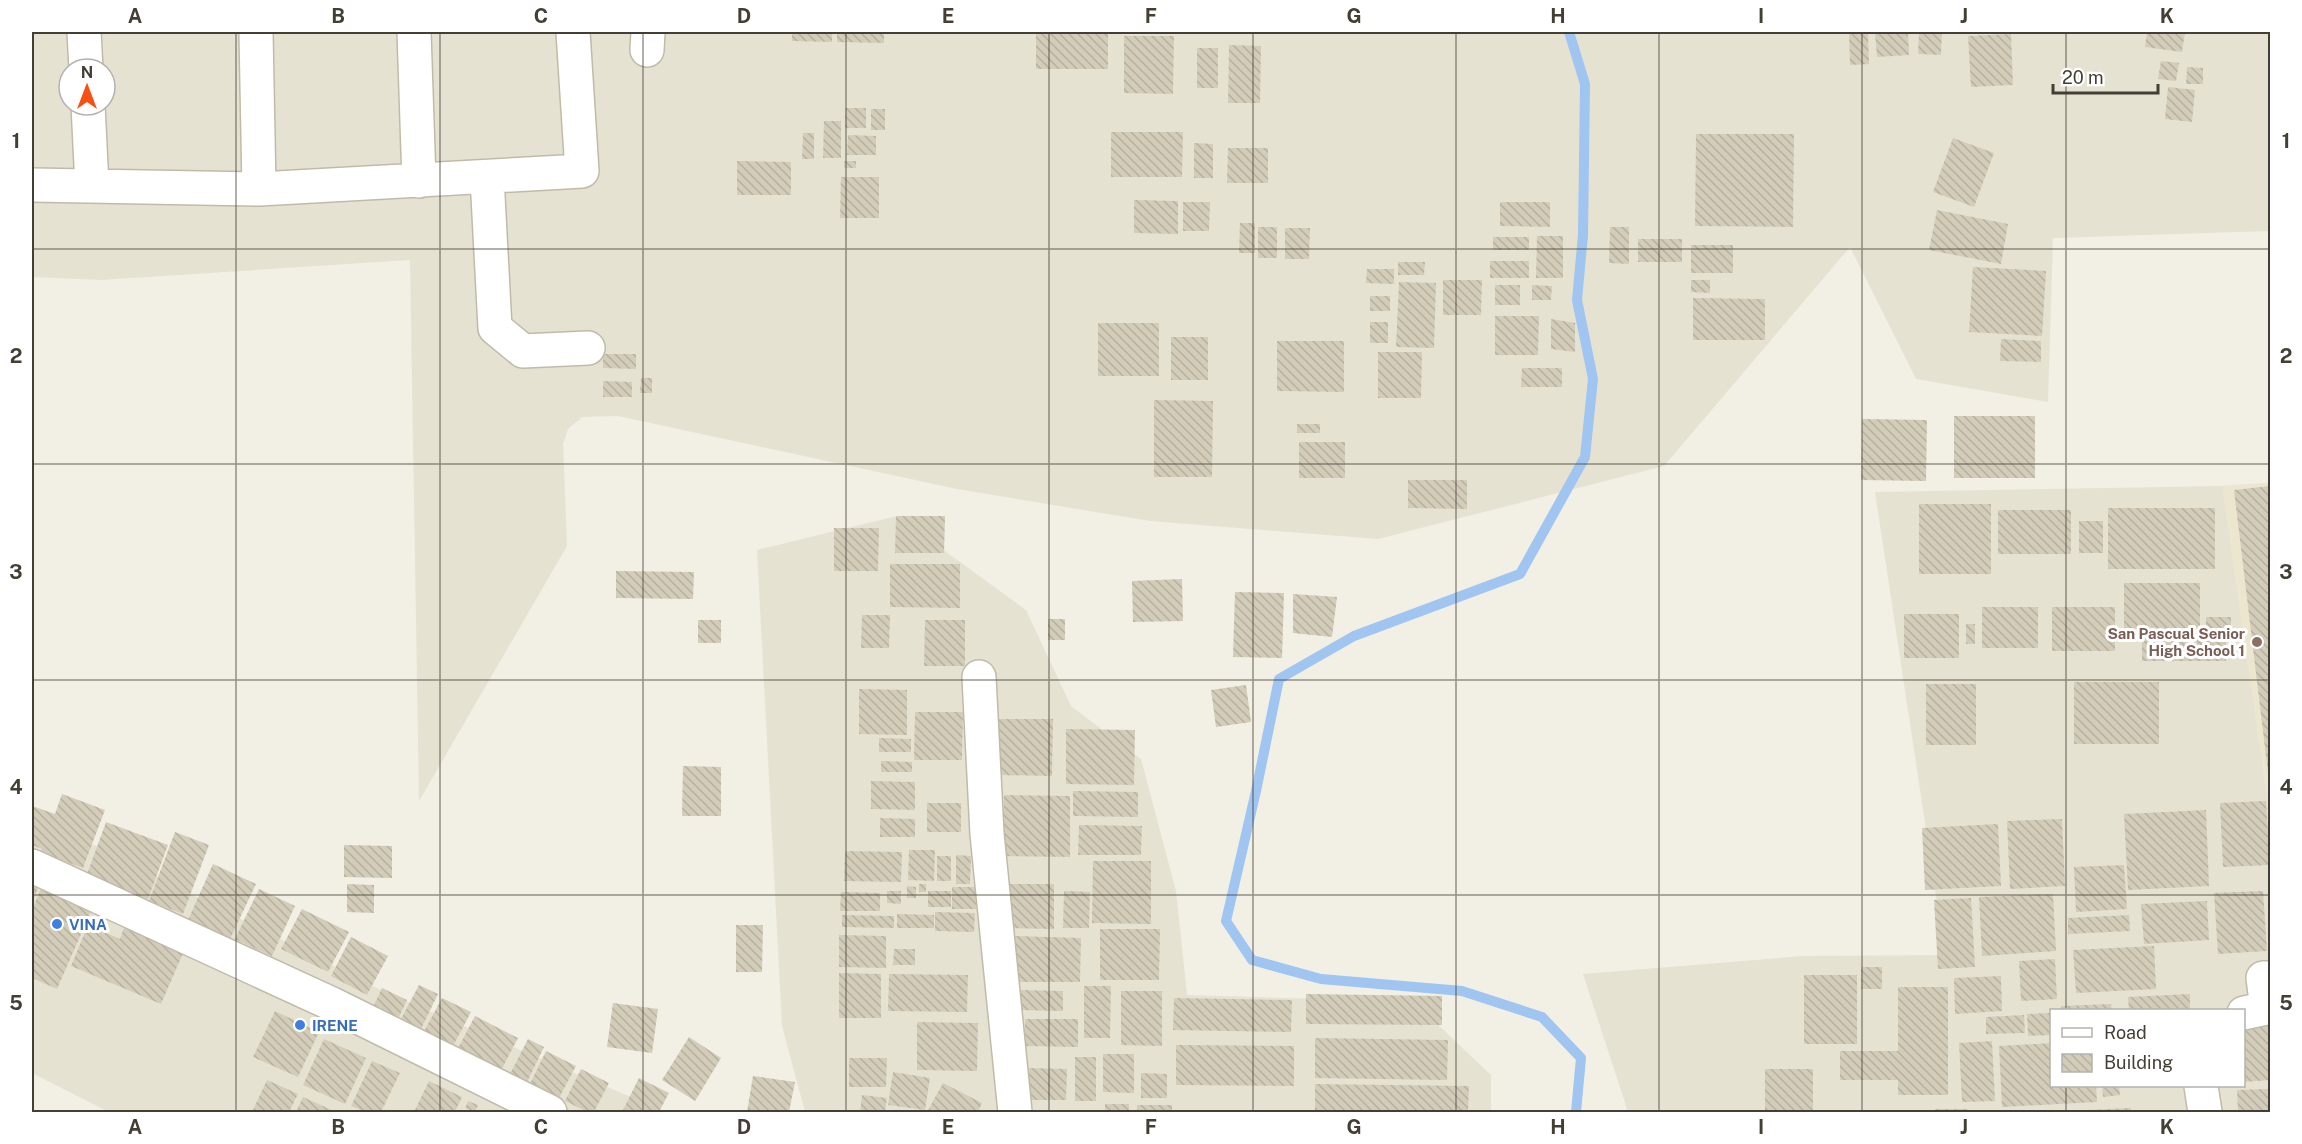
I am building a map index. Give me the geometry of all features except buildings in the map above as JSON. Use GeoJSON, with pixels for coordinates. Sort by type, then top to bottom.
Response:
{"type":"FeatureCollection","features":[{"type":"Feature","properties":{"kind":"street"},"geometry":{"type":"LineString","coordinates":[[84,32],[85,57]]}},
{"type":"Feature","properties":{"kind":"street"},"geometry":{"type":"LineString","coordinates":[[256,32],[259,189]]}},
{"type":"Feature","properties":{"kind":"street"},"geometry":{"type":"LineString","coordinates":[[414,32],[418,181]]}},
{"type":"Feature","properties":{"kind":"street"},"geometry":{"type":"LineString","coordinates":[[32,185],[259,189],[582,171],[573,32]]}},
{"type":"Feature","properties":{"kind":"street"},"geometry":{"type":"LineString","coordinates":[[89,117],[92,186]]}},
{"type":"Feature","properties":{"kind":"street"},"geometry":{"type":"LineString","coordinates":[[487,177],[495,327],[523,351],[588,348]]}},
{"type":"Feature","properties":{"kind":"street"},"geometry":{"type":"LineString","coordinates":[[979,677],[987,834],[1015,1113]]}},
{"type":"Feature","properties":{"kind":"street"},"geometry":{"type":"LineString","coordinates":[[32,866],[332,1004],[550,1113]]}},
{"type":"Feature","properties":{"kind":"street"},"geometry":{"type":"LineString","coordinates":[[2245,1013],[2267,1008],[2263,978],[2271,978]]}},
{"type":"Feature","properties":{"kind":"street"},"geometry":{"type":"LineString","coordinates":[[2201,1087],[2205,1113]]}},
{"type":"Feature","properties":{"kind":"shaded area"},"geometry":{"type":"Polygon","coordinates":[[[32,32],[2270,32],[2270,231],[2053,238],[2048,402],[1916,379],[1850,247],[1664,466],[1378,539],[1150,521],[957,489],[618,416],[582,417],[568,429],[563,444],[567,546],[419,801],[410,260],[101,280],[32,277],[32,32]]]}},
{"type":"Feature","properties":{"kind":"shaded area"},"geometry":{"type":"Polygon","coordinates":[[[2270,483],[2270,1112],[1628,1112],[1583,974],[1803,956],[1945,955],[1875,492],[2222,486],[2270,483]]]}},
{"type":"Feature","properties":{"kind":"shaded area","name":"San Pascual Senior High School 1"},"geometry":{"type":"Polygon","coordinates":[[[2270,483],[2270,797],[2267,798],[2222,486],[2270,483]]]}},
{"type":"Feature","properties":{"kind":"shaded area"},"geometry":{"type":"Polygon","coordinates":[[[897,516],[1026,610],[1071,706],[1141,759],[1176,891],[1187,995],[1414,1002],[1491,1075],[1491,1112],[805,1112],[782,1026],[757,550],[897,516]]]}},
{"type":"Feature","properties":{"kind":"shaded area"},"geometry":{"type":"Polygon","coordinates":[[[32,821],[80,838],[389,994],[666,1112],[109,1112],[32,1073],[32,821]]]}},
{"type":"Feature","properties":{"kind":"waterway"},"geometry":{"type":"LineString","coordinates":[[1569,32],[1585,84],[1583,235],[1577,300],[1593,379],[1585,457],[1520,574],[1354,636],[1279,679],[1226,921],[1252,960],[1321,979],[1462,991],[1542,1017],[1581,1058],[1576,1112]]}},
{"type":"Feature","properties":{"kind":"place","name":"San Pascual Senior High School 1"},"geometry":{"type":"Point","coordinates":[2257,642]}},
{"type":"Feature","properties":{"kind":"place","name":"VINA"},"geometry":{"type":"Point","coordinates":[57,924]}},
{"type":"Feature","properties":{"kind":"place","name":"IRENE"},"geometry":{"type":"Point","coordinates":[300,1025]}}]}
